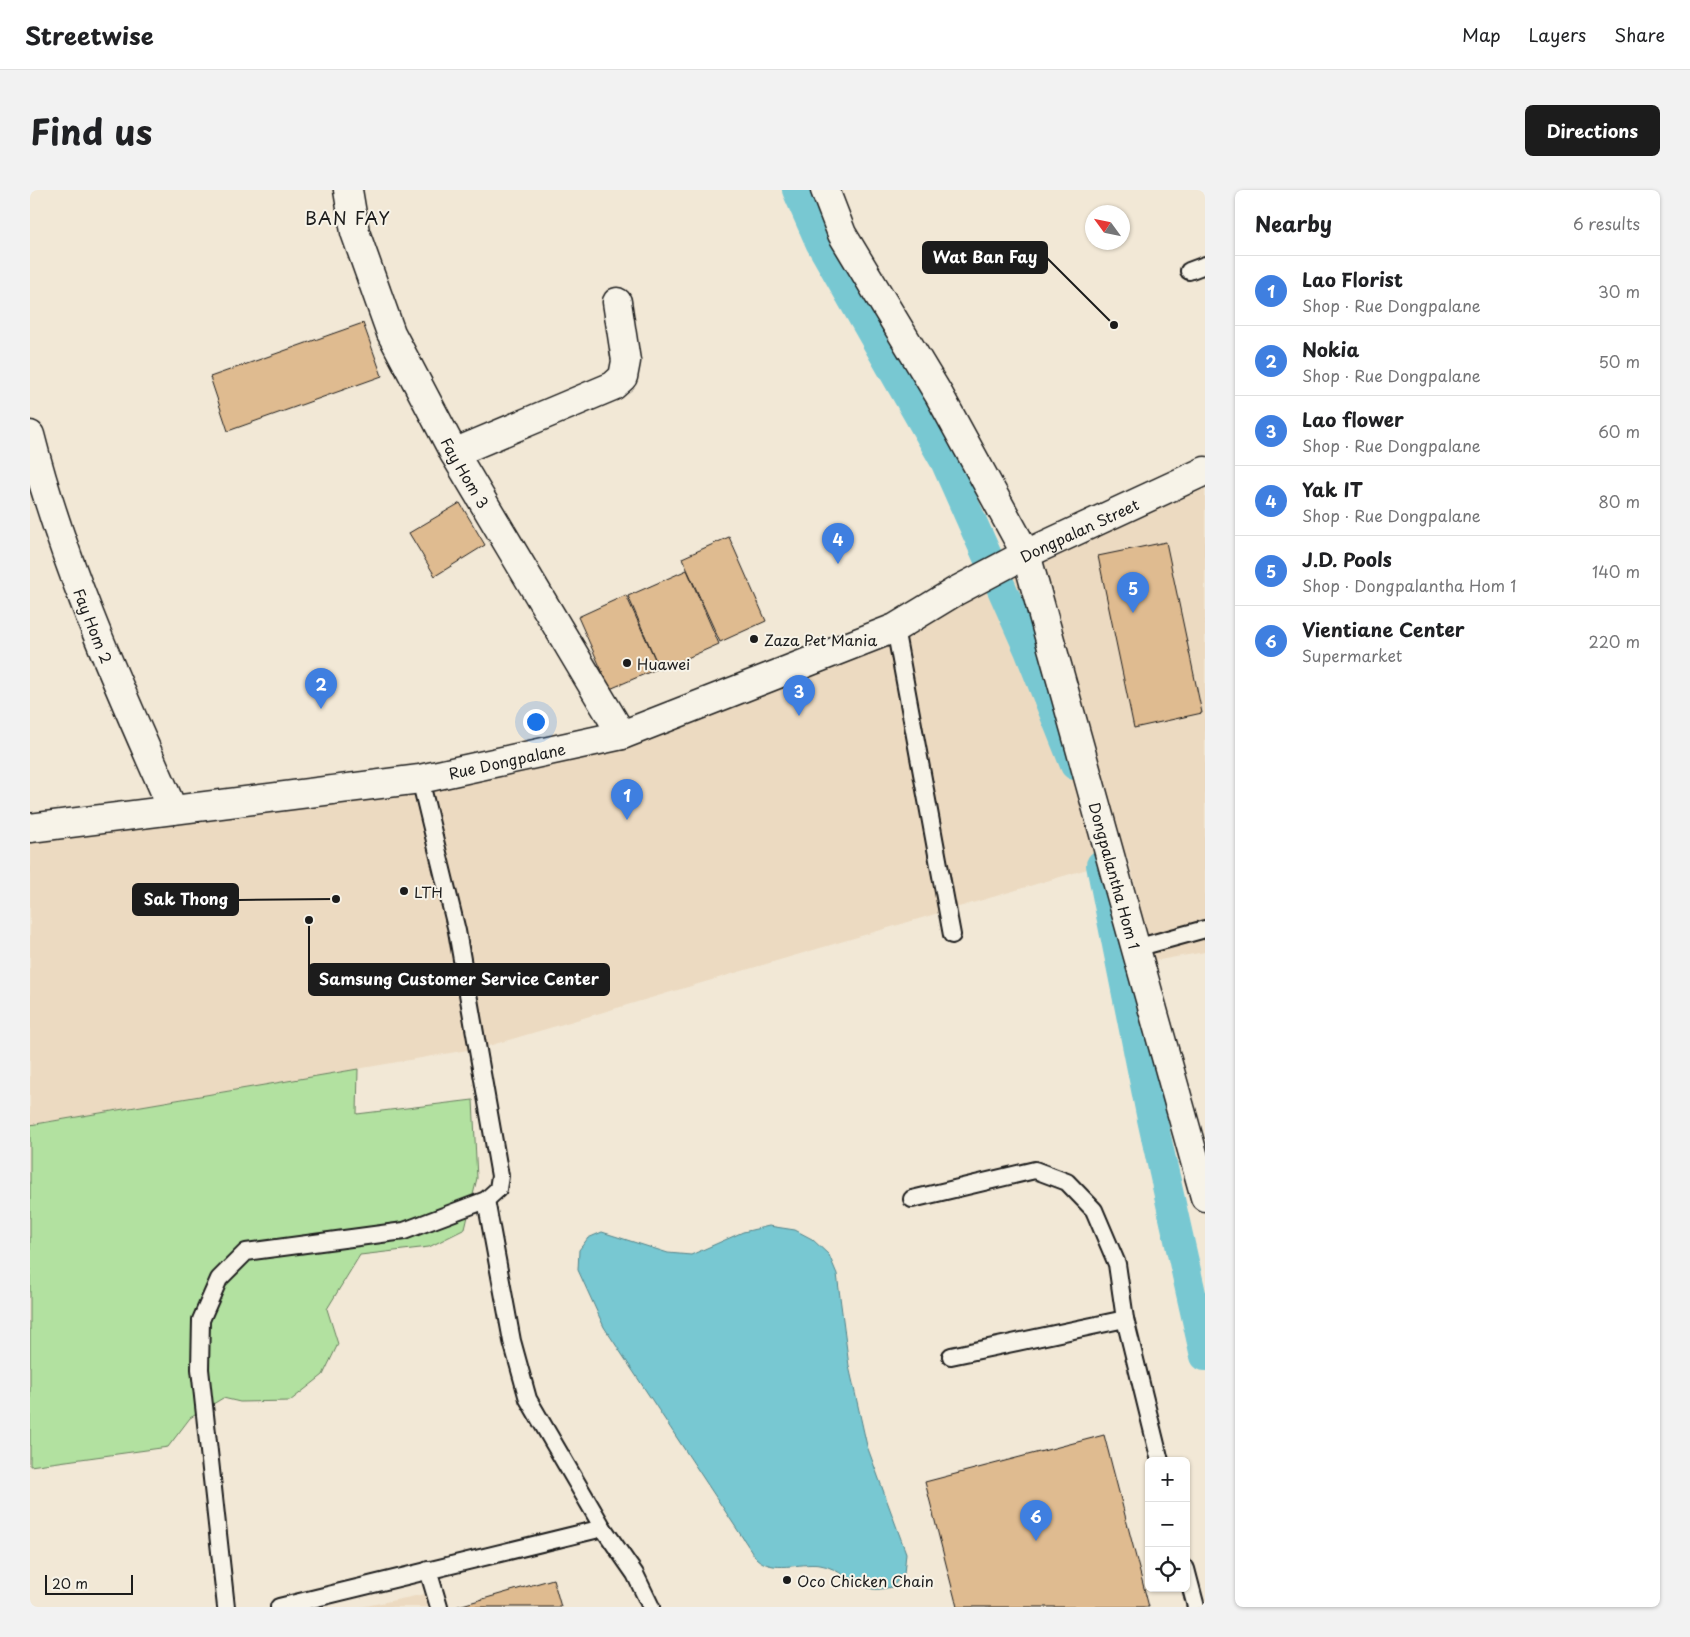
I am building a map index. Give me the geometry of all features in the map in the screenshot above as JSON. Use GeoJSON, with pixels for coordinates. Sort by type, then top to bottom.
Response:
{"type":"FeatureCollection","features":[{"type":"Feature","properties":{"kind":"street","name":"Fay Hom 3"},"geometry":{"type":"LineString","coordinates":[[348,190],[355,232],[391,333],[454,453],[622,735]]}},
{"type":"Feature","properties":{"kind":"street","name":"Dongpalantha Hom 1"},"geometry":{"type":"LineString","coordinates":[[825,190],[842,234],[939,395],[1026,554],[1205,1197]]}},
{"type":"Feature","properties":{"kind":"street"},"geometry":{"type":"LineString","coordinates":[[454,453],[613,386],[618,382],[623,377],[626,361],[617,302]]}},
{"type":"Feature","properties":{"kind":"street","name":"Fay Hom 2"},"geometry":{"type":"LineString","coordinates":[[30,435],[39,472],[102,649],[172,810]]}},
{"type":"Feature","properties":{"kind":"street","name":"Dongpalan Street"},"geometry":{"type":"LineString","coordinates":[[956,591],[1026,554],[1203,475]]}},
{"type":"Feature","properties":{"kind":"street","name":"Rue Dongpalane"},"geometry":{"type":"LineString","coordinates":[[30,828],[420,779],[622,735],[895,628],[956,591]]}},
{"type":"Feature","properties":{"kind":"lane"},"geometry":{"type":"LineString","coordinates":[[1190,271],[1205,264]]}},
{"type":"Feature","properties":{"kind":"lane"},"geometry":{"type":"LineString","coordinates":[[895,628],[952,934]]}},
{"type":"Feature","properties":{"kind":"lane"},"geometry":{"type":"LineString","coordinates":[[226,1607],[200,1369],[201,1320],[219,1279],[246,1252],[404,1231],[486,1200],[498,1189],[500,1176],[457,931],[420,779]]}},
{"type":"Feature","properties":{"kind":"lane"},"geometry":{"type":"LineString","coordinates":[[1136,948],[1205,929]]}},
{"type":"Feature","properties":{"kind":"lane"},"geometry":{"type":"LineString","coordinates":[[912,1200],[1035,1170],[1067,1182],[1094,1210],[1117,1264],[1125,1319],[1159,1457]]}},
{"type":"Feature","properties":{"kind":"lane"},"geometry":{"type":"LineString","coordinates":[[486,1200],[512,1341],[528,1399],[603,1528],[635,1574],[651,1607]]}},
{"type":"Feature","properties":{"kind":"lane"},"geometry":{"type":"LineString","coordinates":[[952,1356],[1125,1319]]}},
{"type":"Feature","properties":{"kind":"lane"},"geometry":{"type":"LineString","coordinates":[[279,1607],[390,1582],[428,1570],[603,1528]]}},
{"type":"Feature","properties":{"kind":"lane"},"geometry":{"type":"LineString","coordinates":[[428,1570],[439,1607]]}},
{"type":"Feature","properties":{"kind":"lane"},"geometry":{"type":"LineString","coordinates":[[1190,1584],[1196,1607]]}},
{"type":"Feature","properties":{"kind":"shaded area"},"geometry":{"type":"Polygon","coordinates":[[[1205,462],[1205,952],[1153,961],[1128,857],[485,1047],[30,1125],[30,827],[399,781],[718,699],[1205,462]]]}},
{"type":"Feature","properties":{"kind":"shaded area"},"geometry":{"type":"Polygon","coordinates":[[[425,1594],[429,1607],[361,1607],[425,1594]]]}},
{"type":"Feature","properties":{"kind":"green space"},"geometry":{"type":"Polygon","coordinates":[[[358,1069],[357,1114],[473,1100],[477,1178],[465,1229],[429,1247],[360,1255],[327,1309],[338,1344],[323,1375],[290,1401],[240,1402],[223,1398],[190,1418],[168,1447],[30,1466],[30,1125],[358,1069]]]}},
{"type":"Feature","properties":{"kind":"water"},"geometry":{"type":"Polygon","coordinates":[[[769,1226],[795,1230],[812,1239],[829,1255],[837,1274],[849,1366],[867,1446],[906,1553],[904,1574],[892,1587],[873,1589],[866,1587],[827,1566],[812,1564],[778,1566],[763,1563],[756,1558],[604,1327],[578,1270],[579,1250],[588,1238],[602,1232],[668,1253],[691,1255],[743,1232],[769,1226]]]}},
{"type":"Feature","properties":{"kind":"building"},"geometry":{"type":"Polygon","coordinates":[[[363,323],[382,376],[228,431],[210,377],[363,323]]]}},
{"type":"Feature","properties":{"kind":"building"},"geometry":{"type":"Polygon","coordinates":[[[460,503],[485,545],[435,576],[409,533],[460,503]]]}},
{"type":"Feature","properties":{"kind":"building"},"geometry":{"type":"Polygon","coordinates":[[[729,537],[766,621],[720,642],[682,558],[729,537]]]}},
{"type":"Feature","properties":{"kind":"building"},"geometry":{"type":"Polygon","coordinates":[[[1166,542],[1202,713],[1134,728],[1098,556],[1166,542]]]}},
{"type":"Feature","properties":{"kind":"building"},"geometry":{"type":"Polygon","coordinates":[[[687,570],[719,644],[660,670],[628,596],[687,570]]]}},
{"type":"Feature","properties":{"kind":"building"},"geometry":{"type":"Polygon","coordinates":[[[626,595],[659,668],[610,689],[578,617],[626,595]]]}},
{"type":"Feature","properties":{"kind":"building"},"geometry":{"type":"Polygon","coordinates":[[[1104,1435],[1149,1607],[957,1607],[925,1482],[1104,1435]]]}},
{"type":"Feature","properties":{"kind":"building"},"geometry":{"type":"Polygon","coordinates":[[[553,1579],[561,1607],[455,1607],[553,1579]]]}},
{"type":"Feature","properties":{"kind":"waterway"},"geometry":{"type":"LineString","coordinates":[[797,190],[820,242],[945,461],[1029,650],[1075,765]]}},
{"type":"Feature","properties":{"kind":"waterway"},"geometry":{"type":"LineString","coordinates":[[1101,865],[1152,1119],[1205,1356]]}},
{"type":"Feature","properties":{"kind":"place","name":"Wat Ban Fay"},"geometry":{"type":"Point","coordinates":[1114,325]}},
{"type":"Feature","properties":{"kind":"place","name":"Yak IT"},"geometry":{"type":"Point","coordinates":[838,564]}},
{"type":"Feature","properties":{"kind":"place","name":"J.D. Pools"},"geometry":{"type":"Point","coordinates":[1133,613]}},
{"type":"Feature","properties":{"kind":"place","name":"Zaza Pet Mania"},"geometry":{"type":"Point","coordinates":[754,639]}},
{"type":"Feature","properties":{"kind":"place","name":"Huawei"},"geometry":{"type":"Point","coordinates":[627,663]}},
{"type":"Feature","properties":{"kind":"place","name":"Nokia"},"geometry":{"type":"Point","coordinates":[321,709]}},
{"type":"Feature","properties":{"kind":"place","name":"Lao flower"},"geometry":{"type":"Point","coordinates":[799,716]}},
{"type":"Feature","properties":{"kind":"place","name":"Lao Florist"},"geometry":{"type":"Point","coordinates":[627,820]}},
{"type":"Feature","properties":{"kind":"place","name":"LTH"},"geometry":{"type":"Point","coordinates":[404,891]}},
{"type":"Feature","properties":{"kind":"place","name":"Sak Thong"},"geometry":{"type":"Point","coordinates":[336,899]}},
{"type":"Feature","properties":{"kind":"place","name":"Samsung Customer Service Center"},"geometry":{"type":"Point","coordinates":[309,920]}},
{"type":"Feature","properties":{"kind":"place","name":"Vientiane Center"},"geometry":{"type":"Point","coordinates":[1036,1541]}},
{"type":"Feature","properties":{"kind":"place","name":"Oco Chicken Chain"},"geometry":{"type":"Point","coordinates":[787,1580]}},
{"type":"Feature","properties":{"kind":"district","name":"BAN FAY"},"geometry":{"type":"Point","coordinates":[348,217]}}]}
